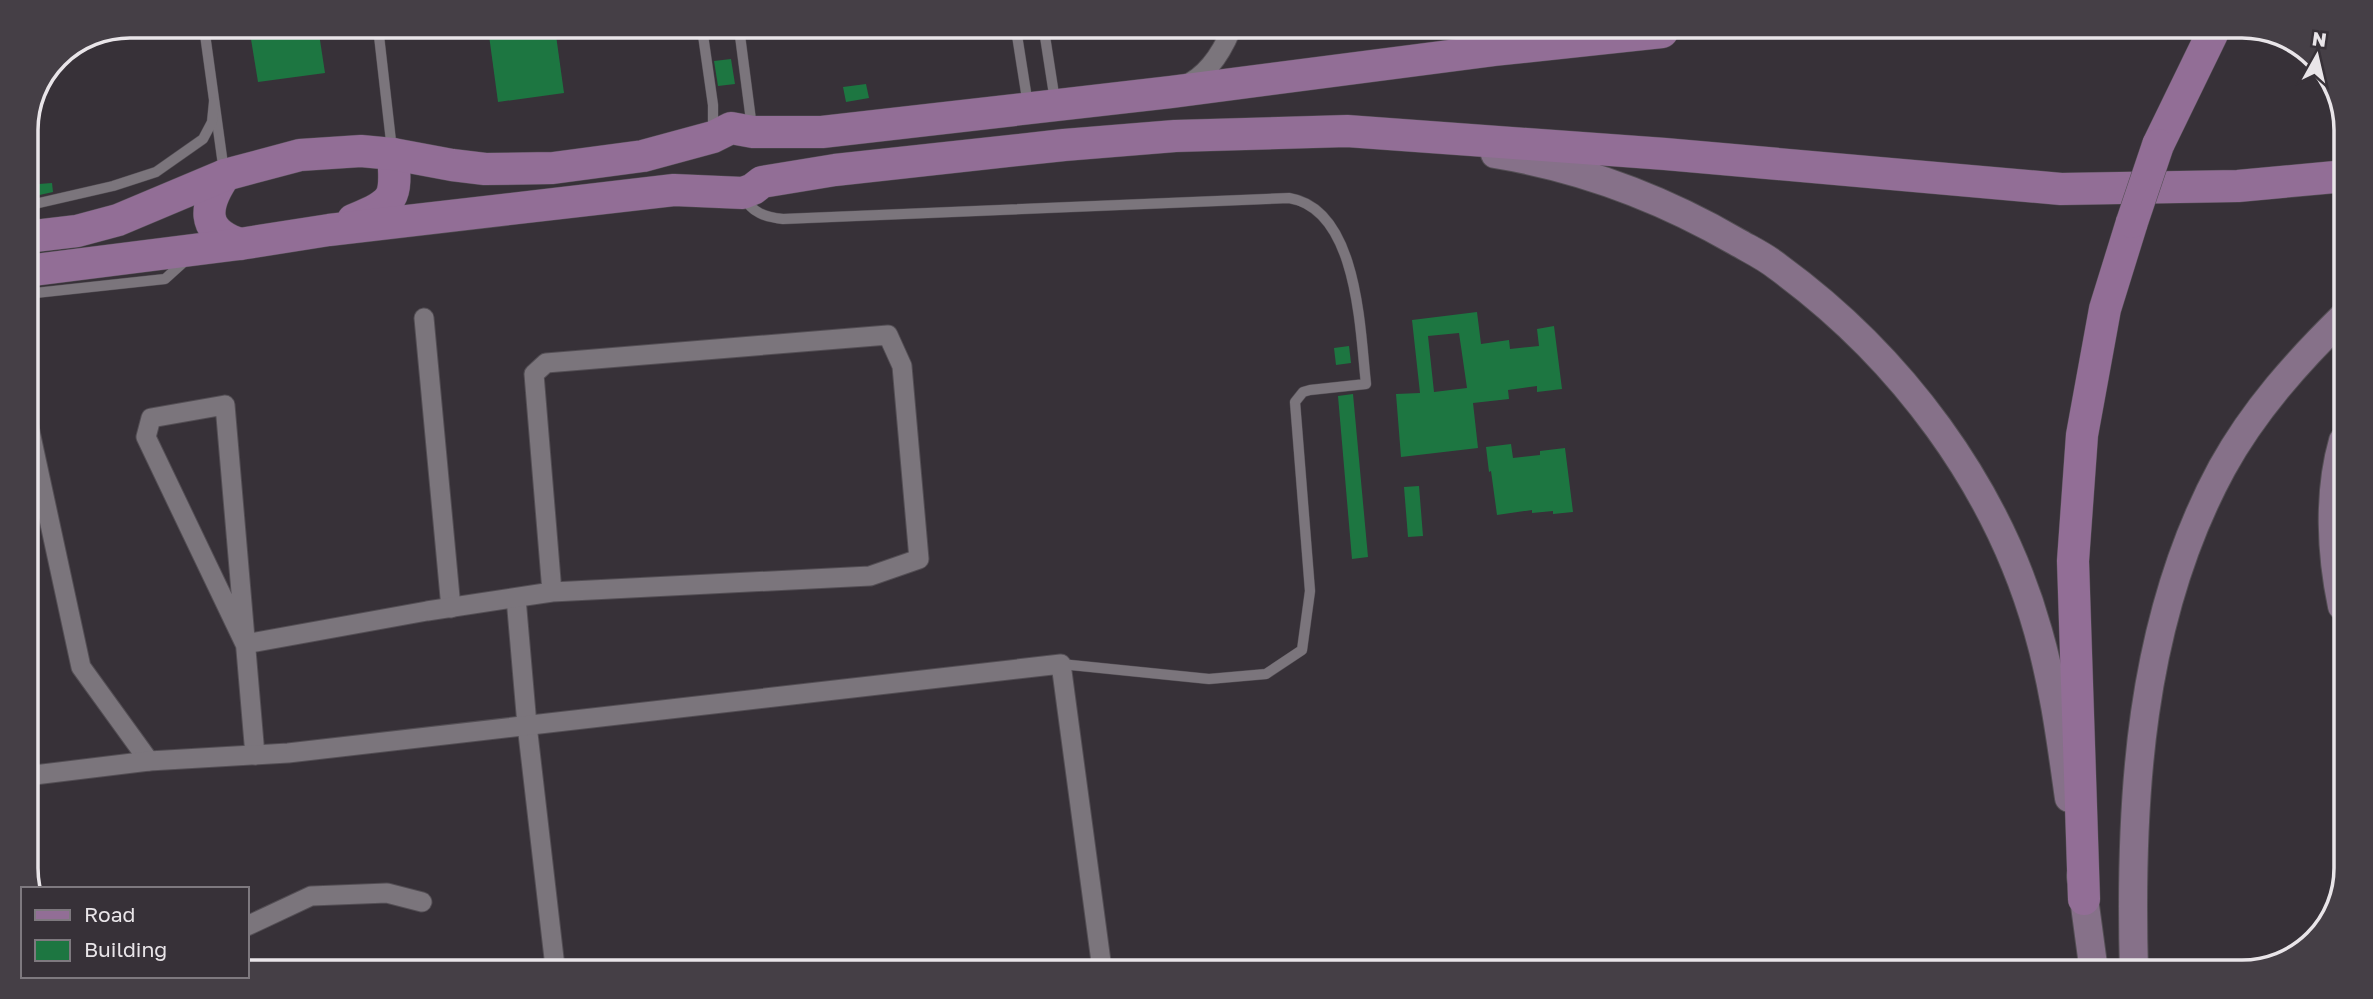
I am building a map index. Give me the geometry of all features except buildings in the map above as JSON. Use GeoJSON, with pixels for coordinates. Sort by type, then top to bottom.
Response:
{"type":"FeatureCollection","features":[{"type":"Feature","properties":{"kind":"main road"},"geometry":{"type":"LineString","coordinates":[[39,235],[76,231],[118,220],[225,175],[300,155],[333,151],[393,154],[452,165],[519,170],[553,168],[643,156],[713,138],[731,128],[753,132],[822,132],[1606,38]]}},
{"type":"Feature","properties":{"kind":"main road"},"geometry":{"type":"LineString","coordinates":[[2084,899],[2073,561],[2082,435],[2105,309],[2132,222],[2158,145],[2210,38]]}},
{"type":"Feature","properties":{"kind":"main road"},"geometry":{"type":"LineString","coordinates":[[39,269],[199,250],[329,230],[674,190],[743,188],[835,170],[1175,136],[1347,131],[1665,154],[2061,189],[2238,186],[2334,177]]}},
{"type":"Feature","properties":{"kind":"main road"},"geometry":{"type":"LineString","coordinates":[[743,188],[769,160],[762,139],[753,132]]}},
{"type":"Feature","properties":{"kind":"main road"},"geometry":{"type":"LineString","coordinates":[[713,138],[706,146],[704,156],[707,176],[743,188]]}},
{"type":"Feature","properties":{"kind":"main road"},"geometry":{"type":"LineString","coordinates":[[329,230],[390,201],[395,179],[393,154]]}},
{"type":"Feature","properties":{"kind":"main road"},"geometry":{"type":"LineString","coordinates":[[225,175],[209,203],[210,223],[226,240],[240,244]]}},
{"type":"Feature","properties":{"kind":"street"},"geometry":{"type":"LineString","coordinates":[[1171,92],[1196,81],[1212,65],[1227,38]]}},
{"type":"Feature","properties":{"kind":"street"},"geometry":{"type":"LineString","coordinates":[[1347,131],[1538,161],[1623,187],[1690,216],[1777,266],[1840,318],[1900,377],[1946,436],[1984,497],[2038,629],[2055,699],[2092,960]]}},
{"type":"Feature","properties":{"kind":"street"},"geometry":{"type":"LineString","coordinates":[[424,318],[451,608]]}},
{"type":"Feature","properties":{"kind":"street"},"geometry":{"type":"LineString","coordinates":[[2134,960],[2132,855],[2146,706],[2165,610],[2180,560],[2223,466],[2252,422],[2281,382],[2334,327]]}},
{"type":"Feature","properties":{"kind":"street"},"geometry":{"type":"LineString","coordinates":[[245,645],[552,592],[870,576],[919,559],[902,366],[887,335],[546,363],[534,374],[552,592]]}},
{"type":"Feature","properties":{"kind":"street"},"geometry":{"type":"LineString","coordinates":[[245,645],[146,437],[151,418],[225,405],[255,755]]}},
{"type":"Feature","properties":{"kind":"street"},"geometry":{"type":"LineString","coordinates":[[39,473],[81,667],[149,761]]}},
{"type":"Feature","properties":{"kind":"street"},"geometry":{"type":"LineString","coordinates":[[2334,502],[2334,542]]}},
{"type":"Feature","properties":{"kind":"street"},"geometry":{"type":"LineString","coordinates":[[516,598],[527,725],[554,960]]}},
{"type":"Feature","properties":{"kind":"street"},"geometry":{"type":"LineString","coordinates":[[39,774],[149,761],[288,753],[1061,664],[1101,960]]}},
{"type":"Feature","properties":{"kind":"street"},"geometry":{"type":"LineString","coordinates":[[248,926],[311,897],[387,894],[422,902]]}},
{"type":"Feature","properties":{"kind":"lane"},"geometry":{"type":"LineString","coordinates":[[205,38],[225,175]]}},
{"type":"Feature","properties":{"kind":"lane"},"geometry":{"type":"LineString","coordinates":[[379,38],[393,154]]}},
{"type":"Feature","properties":{"kind":"lane"},"geometry":{"type":"LineString","coordinates":[[707,38],[713,138]]}},
{"type":"Feature","properties":{"kind":"lane"},"geometry":{"type":"LineString","coordinates":[[740,38],[753,132]]}},
{"type":"Feature","properties":{"kind":"lane"},"geometry":{"type":"LineString","coordinates":[[1019,38],[1042,107]]}},
{"type":"Feature","properties":{"kind":"lane"},"geometry":{"type":"LineString","coordinates":[[1042,107],[1044,38]]}},
{"type":"Feature","properties":{"kind":"lane"},"geometry":{"type":"LineString","coordinates":[[39,203],[113,186],[156,172],[203,139],[212,122],[214,102]]}},
{"type":"Feature","properties":{"kind":"lane"},"geometry":{"type":"LineString","coordinates":[[743,188],[747,203],[755,211],[767,217],[783,219],[1289,198],[1314,206],[1327,219],[1352,274],[1366,384],[1311,390],[1298,396],[1295,402],[1310,591],[1302,650],[1266,674],[1209,679],[1061,664]]}},
{"type":"Feature","properties":{"kind":"lane"},"geometry":{"type":"LineString","coordinates":[[39,293],[165,279],[199,250]]}}]}
